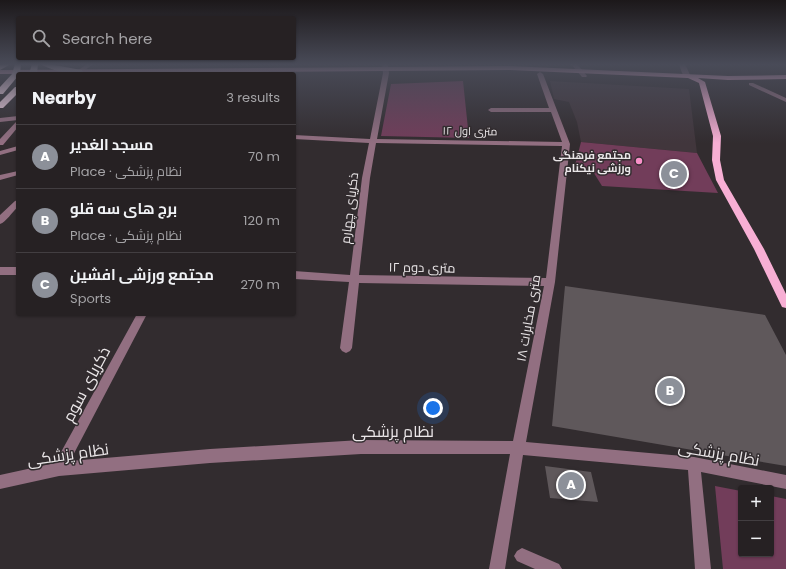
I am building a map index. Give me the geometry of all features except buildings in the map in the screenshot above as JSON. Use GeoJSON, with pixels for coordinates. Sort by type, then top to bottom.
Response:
{"type":"FeatureCollection","features":[{"type":"Feature","properties":{"kind":"highway"},"geometry":{"type":"LineString","coordinates":[[0,99],[8,91]]}},
{"type":"Feature","properties":{"kind":"highway"},"geometry":{"type":"LineString","coordinates":[[0,92],[16,92]]}},
{"type":"Feature","properties":{"kind":"highway"},"geometry":{"type":"LineString","coordinates":[[0,106],[16,92]]}},
{"type":"Feature","properties":{"kind":"main road"},"geometry":{"type":"LineString","coordinates":[[704,91],[717,136],[716,160],[720,180],[759,249],[786,304]]}},
{"type":"Feature","properties":{"kind":"street","name":"ذکریای چهارم"},"geometry":{"type":"LineString","coordinates":[[346,348],[366,178],[382,91]]}},
{"type":"Feature","properties":{"kind":"street","name":"۱۸ متری مخابرات"},"geometry":{"type":"LineString","coordinates":[[497,569],[518,448],[550,282],[566,144],[546,91]]}},
{"type":"Feature","properties":{"kind":"street"},"geometry":{"type":"LineString","coordinates":[[765,91],[786,100]]}},
{"type":"Feature","properties":{"kind":"street"},"geometry":{"type":"LineString","coordinates":[[491,110],[554,110]]}},
{"type":"Feature","properties":{"kind":"street"},"geometry":{"type":"LineString","coordinates":[[0,120],[16,118]]}},
{"type":"Feature","properties":{"kind":"street"},"geometry":{"type":"LineString","coordinates":[[0,143],[16,125]]}},
{"type":"Feature","properties":{"kind":"street","name":"۱۲ متری اول"},"geometry":{"type":"LineString","coordinates":[[296,137],[373,141],[566,144]]}},
{"type":"Feature","properties":{"kind":"street"},"geometry":{"type":"LineString","coordinates":[[0,153],[16,149]]}},
{"type":"Feature","properties":{"kind":"street"},"geometry":{"type":"LineString","coordinates":[[0,178],[16,174]]}},
{"type":"Feature","properties":{"kind":"street"},"geometry":{"type":"LineString","coordinates":[[2,216],[16,205]]}},
{"type":"Feature","properties":{"kind":"street"},"geometry":{"type":"LineString","coordinates":[[0,271],[16,271]]}},
{"type":"Feature","properties":{"kind":"street","name":"۱۲ متری دوم"},"geometry":{"type":"LineString","coordinates":[[296,275],[354,278],[550,282]]}},
{"type":"Feature","properties":{"kind":"street","name":"ذکریای سوم"},"geometry":{"type":"LineString","coordinates":[[58,469],[141,316]]}},
{"type":"Feature","properties":{"kind":"street","name":"نظام پزشکی"},"geometry":{"type":"LineString","coordinates":[[0,482],[58,469],[210,456],[361,446],[518,448],[694,464],[786,482]]}},
{"type":"Feature","properties":{"kind":"street"},"geometry":{"type":"LineString","coordinates":[[694,464],[703,569]]}},
{"type":"Feature","properties":{"kind":"street"},"geometry":{"type":"LineString","coordinates":[[522,556],[554,569]]}},
{"type":"Feature","properties":{"kind":"shaded area"},"geometry":{"type":"Polygon","coordinates":[[[390,91],[464,91],[469,138],[381,136],[390,91]]]}},
{"type":"Feature","properties":{"kind":"shaded area"},"geometry":{"type":"Polygon","coordinates":[[[552,91],[689,91],[697,153],[581,142],[577,122],[569,102],[554,99],[552,91]]]}},
{"type":"Feature","properties":{"kind":"shaded area","name":"مجتمع فرهنگی ورزشی نیکنام"},"geometry":{"type":"Polygon","coordinates":[[[581,142],[697,153],[718,193],[602,186],[592,170],[574,169],[581,142]]]}},
{"type":"Feature","properties":{"kind":"shaded area"},"geometry":{"type":"Polygon","coordinates":[[[715,486],[738,490],[738,557],[774,557],[774,497],[786,499],[786,569],[723,569],[715,486]]]}},
{"type":"Feature","properties":{"kind":"place","name":"مجتمع فرهنگی ورزشی نیکنام"},"geometry":{"type":"Point","coordinates":[639,161]}},
{"type":"Feature","properties":{"kind":"place","name":"مجتمع ورزشی افشین"},"geometry":{"type":"Point","coordinates":[674,174]}},
{"type":"Feature","properties":{"kind":"place","name":"برج های سه قلو"},"geometry":{"type":"Point","coordinates":[670,391]}},
{"type":"Feature","properties":{"kind":"place","name":"مسجد الغدیر"},"geometry":{"type":"Point","coordinates":[571,485]}}]}
